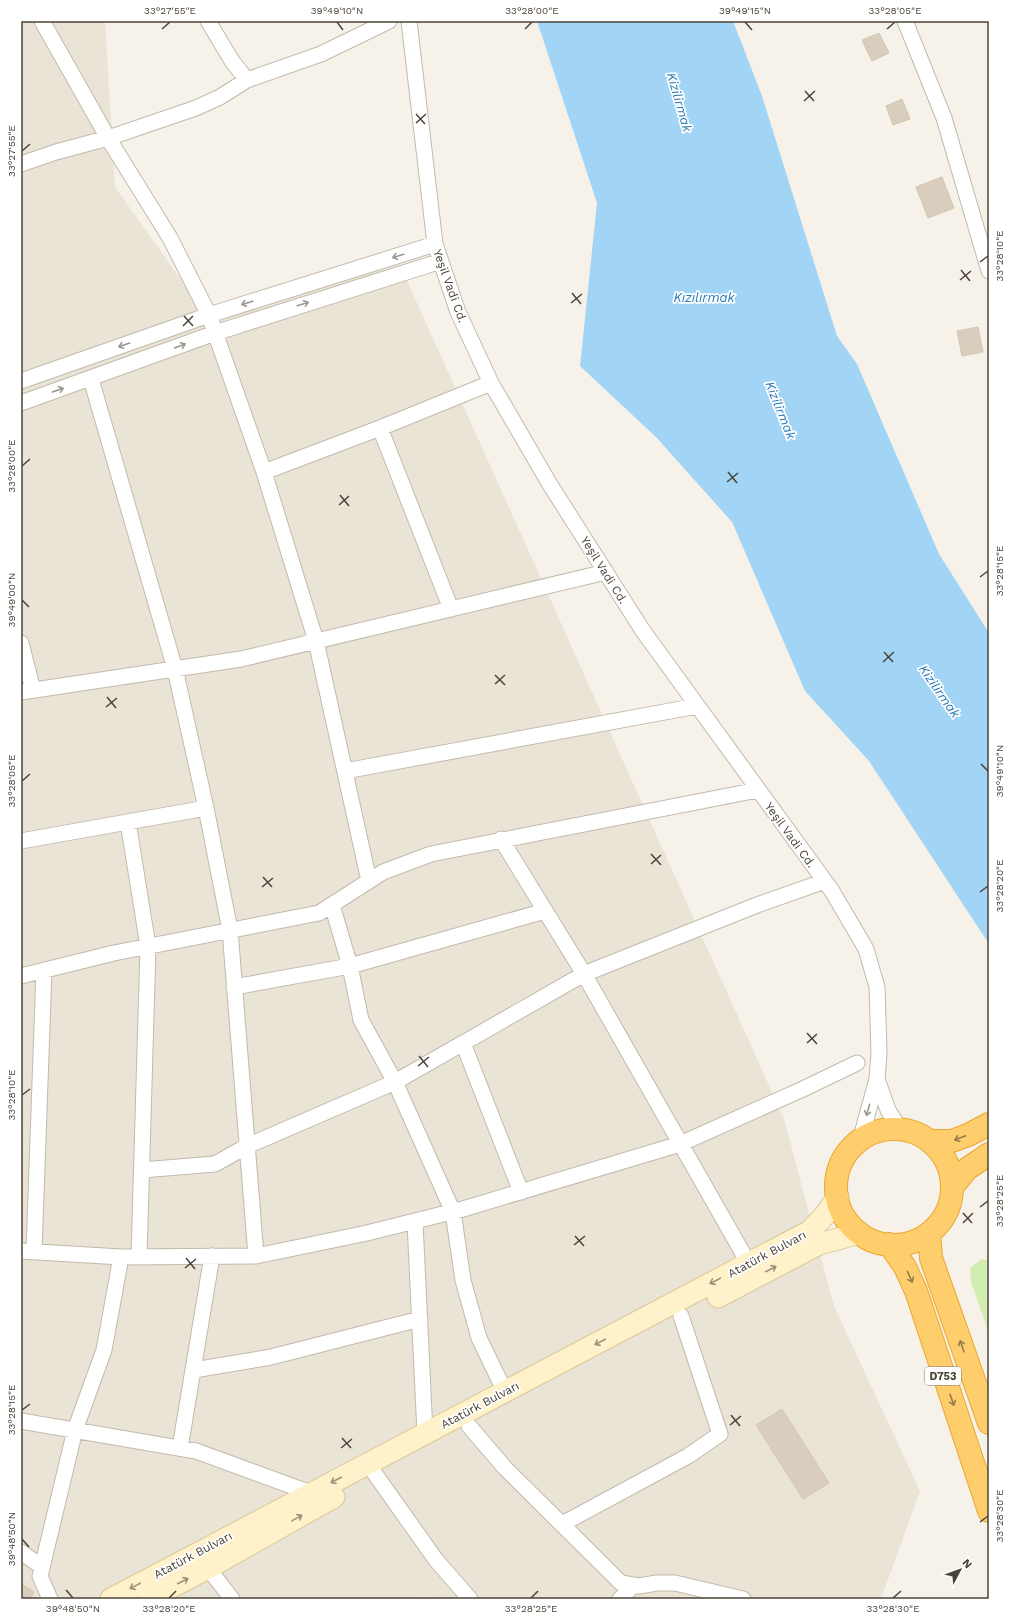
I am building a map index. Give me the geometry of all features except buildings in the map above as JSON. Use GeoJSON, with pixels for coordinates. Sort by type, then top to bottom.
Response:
{"type":"FeatureCollection","features":[{"type":"Feature","properties":{"kind":"highway"},"geometry":{"type":"LineString","coordinates":[[929,1141],[952,1141],[968,1135],[989,1124]]}},
{"type":"Feature","properties":{"kind":"highway"},"geometry":{"type":"LineString","coordinates":[[900,1129],[920,1135],[929,1141],[944,1156],[948,1166],[952,1187],[948,1208],[944,1217],[929,1233],[910,1242],[889,1244],[879,1242],[860,1233],[846,1217],[838,1197],[837,1182],[840,1166],[845,1156],[860,1141],[878,1131],[900,1129]]}},
{"type":"Feature","properties":{"kind":"highway"},"geometry":{"type":"LineString","coordinates":[[952,1187],[967,1169],[989,1154]]}},
{"type":"Feature","properties":{"kind":"highway","name":"D753"},"geometry":{"type":"LineString","coordinates":[[929,1233],[931,1258],[989,1423]]}},
{"type":"Feature","properties":{"kind":"highway","name":"D753"},"geometry":{"type":"LineString","coordinates":[[889,1244],[905,1267],[916,1291],[989,1511]]}},
{"type":"Feature","properties":{"kind":"main road","name":"Atatürk Bulvarı"},"geometry":{"type":"LineString","coordinates":[[111,1599],[810,1231],[825,1215],[838,1197]]}},
{"type":"Feature","properties":{"kind":"main road","name":"Atatürk Bulvarı"},"geometry":{"type":"LineString","coordinates":[[148,1599],[208,1568],[375,1474],[819,1244],[860,1233]]}},
{"type":"Feature","properties":{"kind":"street"},"geometry":{"type":"LineString","coordinates":[[42,21],[108,138],[170,238],[209,315],[264,472],[316,641],[369,881]]}},
{"type":"Feature","properties":{"kind":"street"},"geometry":{"type":"LineString","coordinates":[[208,21],[232,61],[247,80]]}},
{"type":"Feature","properties":{"kind":"street"},"geometry":{"type":"LineString","coordinates":[[21,164],[56,152],[108,138],[208,103],[247,80],[321,54],[389,21]]}},
{"type":"Feature","properties":{"kind":"street","name":"Yeşil Vadi Cd."},"geometry":{"type":"LineString","coordinates":[[409,21],[436,244],[458,312],[491,383],[549,483],[643,630],[825,881],[866,949],[877,987],[879,1053],[877,1079]]}},
{"type":"Feature","properties":{"kind":"street"},"geometry":{"type":"LineString","coordinates":[[905,21],[944,118],[984,232],[989,270]]}},
{"type":"Feature","properties":{"kind":"street"},"geometry":{"type":"LineString","coordinates":[[21,381],[209,315],[436,244]]}},
{"type":"Feature","properties":{"kind":"street"},"geometry":{"type":"LineString","coordinates":[[21,403],[215,333],[442,261]]}},
{"type":"Feature","properties":{"kind":"street"},"geometry":{"type":"LineString","coordinates":[[91,378],[175,669],[206,808],[230,930],[256,1256]]}},
{"type":"Feature","properties":{"kind":"street"},"geometry":{"type":"LineString","coordinates":[[264,472],[380,428],[491,383]]}},
{"type":"Feature","properties":{"kind":"street"},"geometry":{"type":"LineString","coordinates":[[380,428],[451,609]]}},
{"type":"Feature","properties":{"kind":"street"},"geometry":{"type":"LineString","coordinates":[[21,643],[27,691],[241,659],[606,572]]}},
{"type":"Feature","properties":{"kind":"street"},"geometry":{"type":"LineString","coordinates":[[345,771],[697,706]]}},
{"type":"Feature","properties":{"kind":"street"},"geometry":{"type":"LineString","coordinates":[[21,976],[114,953],[319,913],[383,872],[431,854],[501,839],[758,790]]}},
{"type":"Feature","properties":{"kind":"street"},"geometry":{"type":"LineString","coordinates":[[21,841],[206,808]]}},
{"type":"Feature","properties":{"kind":"street"},"geometry":{"type":"LineString","coordinates":[[128,822],[148,946],[139,1257]]}},
{"type":"Feature","properties":{"kind":"street"},"geometry":{"type":"LineString","coordinates":[[501,839],[584,974],[749,1264]]}},
{"type":"Feature","properties":{"kind":"street"},"geometry":{"type":"LineString","coordinates":[[142,1170],[215,1164],[247,1146],[395,1082],[584,974],[757,904],[825,881]]}},
{"type":"Feature","properties":{"kind":"street"},"geometry":{"type":"LineString","coordinates":[[332,904],[350,966],[361,1020],[395,1082],[453,1212],[463,1280],[477,1331],[505,1392]]}},
{"type":"Feature","properties":{"kind":"street"},"geometry":{"type":"LineString","coordinates":[[234,987],[350,966],[545,911]]}},
{"type":"Feature","properties":{"kind":"street"},"geometry":{"type":"LineString","coordinates":[[44,970],[28,1251],[121,1257],[256,1256],[367,1234],[453,1212],[680,1144],[857,1063]]}},
{"type":"Feature","properties":{"kind":"street"},"geometry":{"type":"LineString","coordinates":[[463,1043],[522,1192]]}},
{"type":"Feature","properties":{"kind":"street"},"geometry":{"type":"LineString","coordinates":[[877,1079],[888,1110],[900,1129]]}},
{"type":"Feature","properties":{"kind":"street"},"geometry":{"type":"LineString","coordinates":[[860,1141],[877,1079]]}},
{"type":"Feature","properties":{"kind":"street"},"geometry":{"type":"LineString","coordinates":[[415,1222],[426,1434]]}},
{"type":"Feature","properties":{"kind":"street"},"geometry":{"type":"LineString","coordinates":[[180,1448],[212,1256]]}},
{"type":"Feature","properties":{"kind":"street"},"geometry":{"type":"LineString","coordinates":[[50,1599],[40,1576],[75,1430],[104,1350],[121,1257]]}},
{"type":"Feature","properties":{"kind":"street"},"geometry":{"type":"LineString","coordinates":[[562,1524],[688,1456],[720,1434],[681,1316]]}},
{"type":"Feature","properties":{"kind":"street"},"geometry":{"type":"LineString","coordinates":[[194,1370],[271,1357],[420,1319]]}},
{"type":"Feature","properties":{"kind":"street"},"geometry":{"type":"LineString","coordinates":[[21,1421],[196,1451],[311,1494]]}},
{"type":"Feature","properties":{"kind":"street"},"geometry":{"type":"LineString","coordinates":[[469,1426],[505,1468],[621,1583],[633,1586],[675,1583],[743,1599]]}},
{"type":"Feature","properties":{"kind":"street"},"geometry":{"type":"LineString","coordinates":[[375,1474],[436,1560],[470,1599]]}},
{"type":"Feature","properties":{"kind":"street"},"geometry":{"type":"LineString","coordinates":[[21,1552],[42,1567]]}},
{"type":"Feature","properties":{"kind":"street"},"geometry":{"type":"LineString","coordinates":[[208,1568],[232,1599]]}},
{"type":"Feature","properties":{"kind":"street"},"geometry":{"type":"LineString","coordinates":[[620,1599],[633,1586]]}},
{"type":"Feature","properties":{"kind":"shaded area"},"geometry":{"type":"Polygon","coordinates":[[[21,21],[105,21],[115,187],[207,316],[400,265],[784,1119],[834,1306],[920,1491],[881,1599],[428,1599],[424,1596],[418,1599],[21,1599],[21,21]]]}},
{"type":"Feature","properties":{"kind":"green space"},"geometry":{"type":"Polygon","coordinates":[[[982,1259],[989,1261],[989,1333],[971,1282],[970,1268],[982,1259]]]}},
{"type":"Feature","properties":{"kind":"water"},"geometry":{"type":"Polygon","coordinates":[[[537,21],[733,21],[762,96],[837,336],[857,364],[939,554],[989,633],[989,944],[869,761],[805,691],[732,522],[656,437],[580,366],[597,203],[537,21]]]}},
{"type":"Feature","properties":{"kind":"water label","name":"Kizilirmak"},"geometry":{"type":"Point","coordinates":[680,102]}},
{"type":"Feature","properties":{"kind":"water label","name":"Kızılırmak"},"geometry":{"type":"Point","coordinates":[704,297]}},
{"type":"Feature","properties":{"kind":"water label","name":"Kizilirmak"},"geometry":{"type":"Point","coordinates":[781,410]}},
{"type":"Feature","properties":{"kind":"water label","name":"Kizilirmak"},"geometry":{"type":"Point","coordinates":[940,691]}}]}
